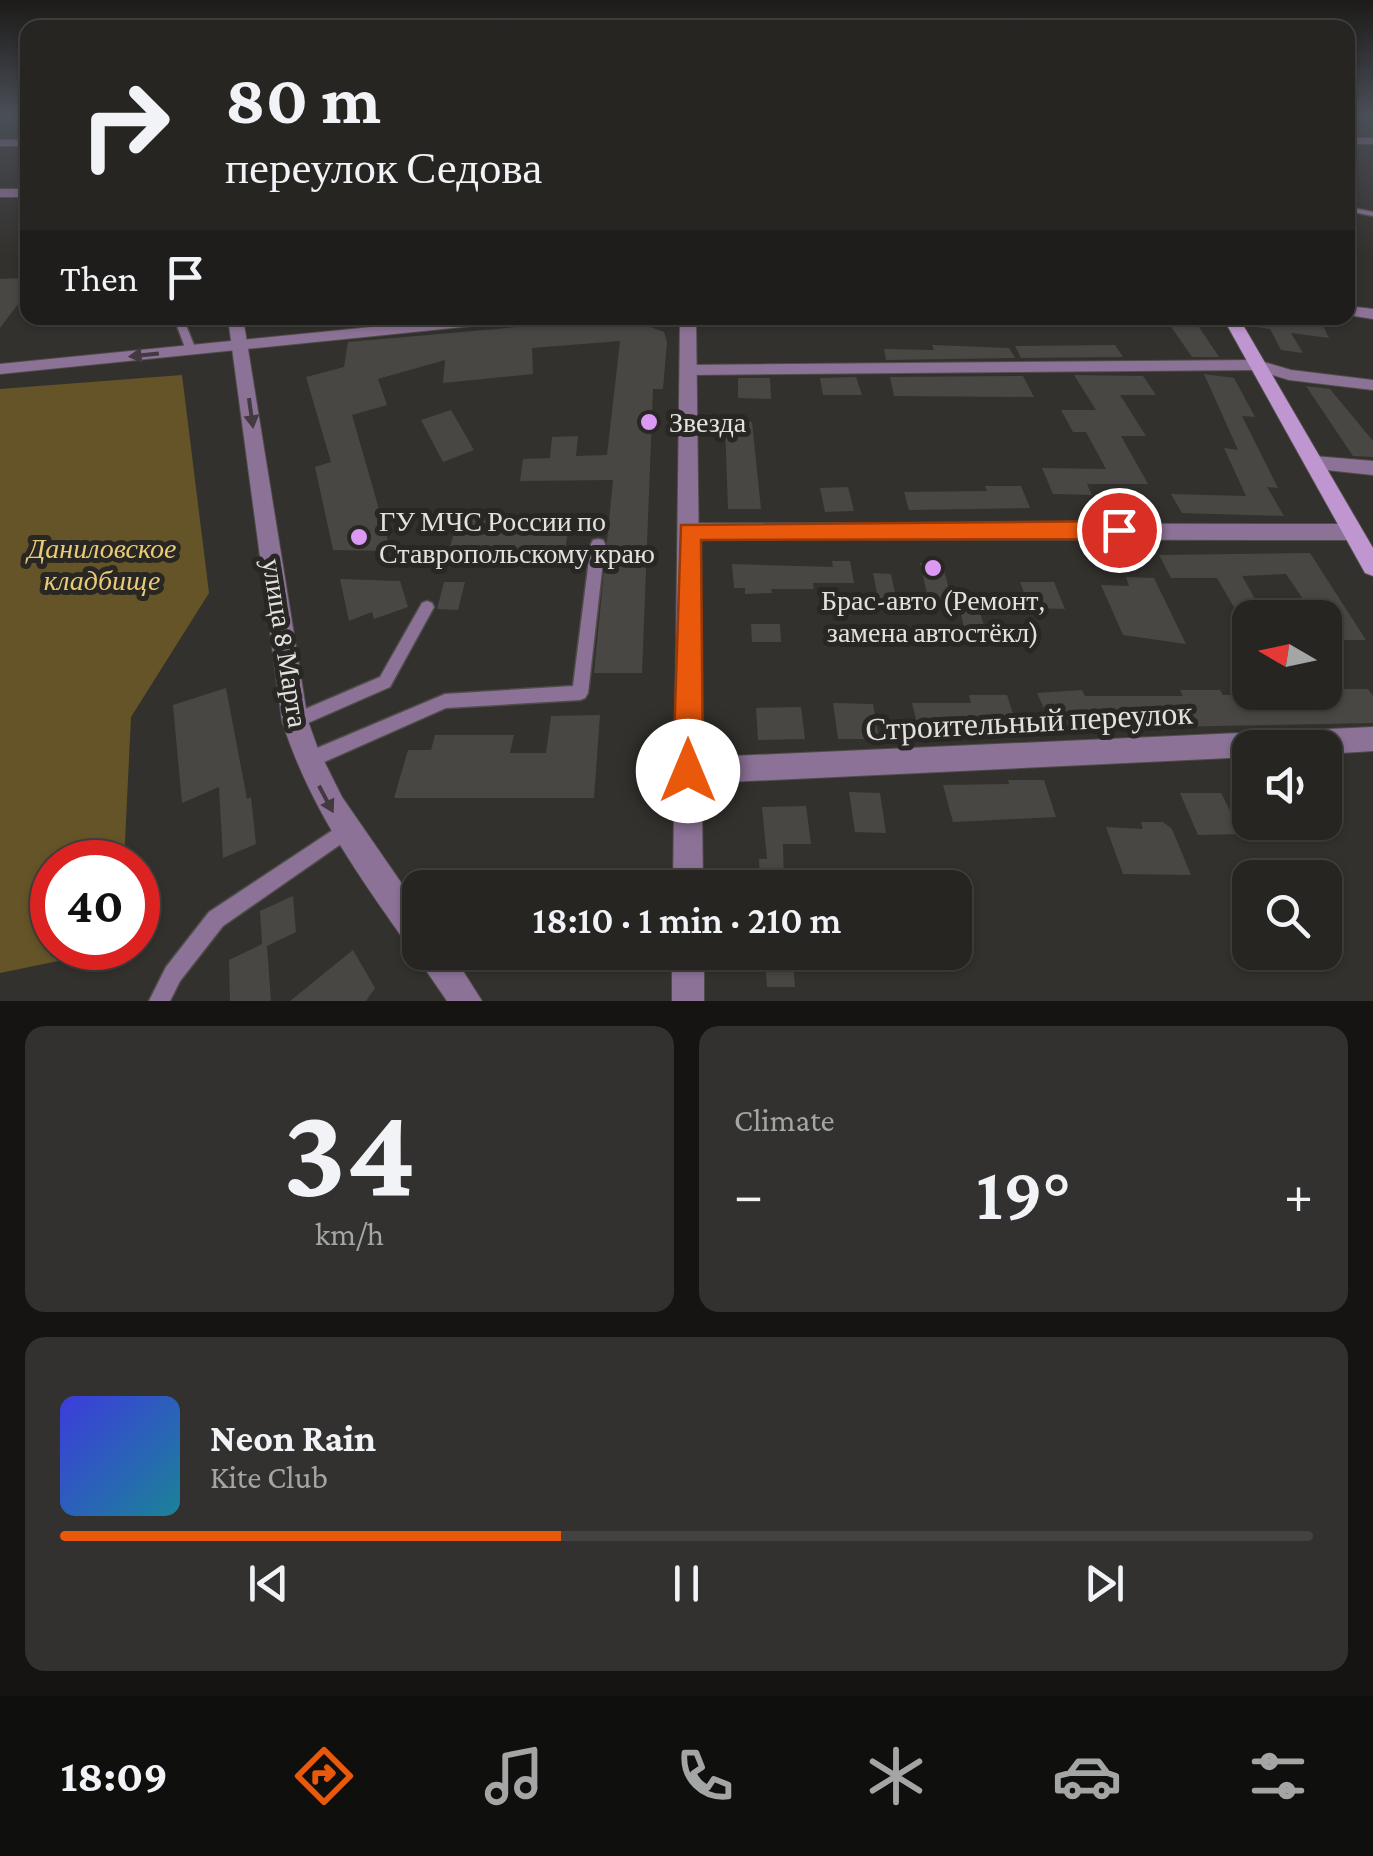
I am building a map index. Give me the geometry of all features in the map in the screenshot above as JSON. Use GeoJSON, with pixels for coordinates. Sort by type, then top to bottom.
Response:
{"type":"FeatureCollection","features":[{"type":"Feature","properties":{"kind":"main road"},"geometry":{"type":"LineString","coordinates":[[1234,325],[1373,567]]}},
{"type":"Feature","properties":{"kind":"street","name":"улица 8 Марта"},"geometry":{"type":"LineString","coordinates":[[236,325],[295,721],[306,761],[346,831],[402,910]]}},
{"type":"Feature","properties":{"kind":"street"},"geometry":{"type":"LineString","coordinates":[[0,368],[395,325]]}},
{"type":"Feature","properties":{"kind":"street"},"geometry":{"type":"LineString","coordinates":[[688,325],[688,870]]}},
{"type":"Feature","properties":{"kind":"street"},"geometry":{"type":"LineString","coordinates":[[688,370],[1257,366],[1290,375],[1373,384]]}},
{"type":"Feature","properties":{"kind":"street"},"geometry":{"type":"LineString","coordinates":[[1314,463],[1373,468]]}},
{"type":"Feature","properties":{"kind":"street"},"geometry":{"type":"LineString","coordinates":[[689,531],[1352,532]]}},
{"type":"Feature","properties":{"kind":"street","name":"Строительный переулок"},"geometry":{"type":"LineString","coordinates":[[688,771],[1373,739]]}},
{"type":"Feature","properties":{"kind":"street"},"geometry":{"type":"LineString","coordinates":[[444,970],[466,1001]]}},
{"type":"Feature","properties":{"kind":"street"},"geometry":{"type":"LineString","coordinates":[[688,970],[688,1001]]}},
{"type":"Feature","properties":{"kind":"lane"},"geometry":{"type":"LineString","coordinates":[[181,325],[191,350]]}},
{"type":"Feature","properties":{"kind":"lane"},"geometry":{"type":"LineString","coordinates":[[306,761],[445,702],[580,693],[598,544]]}},
{"type":"Feature","properties":{"kind":"lane"},"geometry":{"type":"LineString","coordinates":[[295,721],[385,682],[427,607]]}},
{"type":"Feature","properties":{"kind":"lane"},"geometry":{"type":"LineString","coordinates":[[158,1001],[216,919],[346,831]]}},
{"type":"Feature","properties":{"kind":"green space","name":"Даниловское кладбище"},"geometry":{"type":"Polygon","coordinates":[[[182,375],[209,593],[131,717],[125,840],[30,840],[30,967],[0,973],[0,389],[182,375]]]}},
{"type":"Feature","properties":{"kind":"building"},"geometry":{"type":"Polygon","coordinates":[[[20,278],[20,302],[0,328],[0,279],[20,278]]]}},
{"type":"Feature","properties":{"kind":"building"},"geometry":{"type":"Polygon","coordinates":[[[540,325],[645,325],[664,332],[667,342],[663,389],[653,389],[642,673],[594,673],[613,480],[520,481],[523,459],[550,458],[552,437],[578,436],[576,456],[607,455],[620,341],[532,348],[533,374],[443,383],[445,360],[378,379],[387,405],[352,415],[391,551],[333,550],[315,467],[331,462],[306,377],[344,367],[348,342],[540,325]]]}},
{"type":"Feature","properties":{"kind":"building"},"geometry":{"type":"Polygon","coordinates":[[[1170,325],[1198,325],[1219,357],[1192,357],[1170,325]]]}},
{"type":"Feature","properties":{"kind":"building"},"geometry":{"type":"Polygon","coordinates":[[[1322,325],[1329,338],[1291,333],[1303,353],[1281,350],[1270,329],[1256,327],[1322,325]]]}},
{"type":"Feature","properties":{"kind":"building"},"geometry":{"type":"Polygon","coordinates":[[[932,345],[1009,348],[1015,358],[886,360],[884,349],[934,350],[932,345]]]}},
{"type":"Feature","properties":{"kind":"building"},"geometry":{"type":"Polygon","coordinates":[[[1115,345],[1123,357],[1021,358],[1015,346],[1115,345]]]}},
{"type":"Feature","properties":{"kind":"building"},"geometry":{"type":"Polygon","coordinates":[[[1204,374],[1234,378],[1255,417],[1242,416],[1278,488],[1267,487],[1284,516],[1182,513],[1171,494],[1246,496],[1224,448],[1238,450],[1204,374]]]}},
{"type":"Feature","properties":{"kind":"building"},"geometry":{"type":"Polygon","coordinates":[[[1074,375],[1143,376],[1156,395],[1120,395],[1146,436],[1121,436],[1148,484],[1087,484],[1092,495],[1053,494],[1042,468],[1106,469],[1086,432],[1073,432],[1061,410],[1096,410],[1074,375]]]}},
{"type":"Feature","properties":{"kind":"building"},"geometry":{"type":"Polygon","coordinates":[[[1023,376],[1034,397],[894,396],[890,377],[1023,376]]]}},
{"type":"Feature","properties":{"kind":"building"},"geometry":{"type":"Polygon","coordinates":[[[856,377],[862,395],[823,395],[820,378],[856,377]]]}},
{"type":"Feature","properties":{"kind":"building"},"geometry":{"type":"Polygon","coordinates":[[[738,378],[770,378],[771,399],[738,398],[738,378]]]}},
{"type":"Feature","properties":{"kind":"building"},"geometry":{"type":"Polygon","coordinates":[[[1306,386],[1330,389],[1373,441],[1373,457],[1353,456],[1306,386]]]}},
{"type":"Feature","properties":{"kind":"building"},"geometry":{"type":"Polygon","coordinates":[[[451,410],[474,450],[443,462],[421,420],[451,410]]]}},
{"type":"Feature","properties":{"kind":"building"},"geometry":{"type":"Polygon","coordinates":[[[725,422],[752,422],[761,509],[728,509],[725,422]]]}},
{"type":"Feature","properties":{"kind":"building"},"geometry":{"type":"Polygon","coordinates":[[[985,486],[1021,486],[1030,508],[909,510],[904,492],[987,491],[985,486]]]}},
{"type":"Feature","properties":{"kind":"building"},"geometry":{"type":"Polygon","coordinates":[[[848,487],[854,511],[825,512],[820,488],[848,487]]]}},
{"type":"Feature","properties":{"kind":"building"},"geometry":{"type":"Polygon","coordinates":[[[458,518],[570,518],[565,551],[449,551],[458,518]]]}},
{"type":"Feature","properties":{"kind":"building"},"geometry":{"type":"Polygon","coordinates":[[[1310,553],[1340,600],[1304,600],[1286,574],[1242,576],[1256,600],[1232,600],[1232,604],[1217,578],[1171,578],[1159,555],[1310,553]]]}},
{"type":"Feature","properties":{"kind":"building"},"geometry":{"type":"Polygon","coordinates":[[[832,561],[850,561],[854,583],[813,583],[814,589],[771,589],[772,593],[745,594],[745,588],[734,588],[732,564],[833,567],[832,561]]]}},
{"type":"Feature","properties":{"kind":"building"},"geometry":{"type":"Polygon","coordinates":[[[920,563],[942,563],[954,608],[930,607],[920,563]]]}},
{"type":"Feature","properties":{"kind":"building"},"geometry":{"type":"Polygon","coordinates":[[[873,573],[891,574],[897,603],[879,603],[873,573]]]}},
{"type":"Feature","properties":{"kind":"building"},"geometry":{"type":"Polygon","coordinates":[[[1126,577],[1154,578],[1186,644],[1123,635],[1101,585],[1129,586],[1126,577]]]}},
{"type":"Feature","properties":{"kind":"building"},"geometry":{"type":"Polygon","coordinates":[[[340,579],[400,581],[408,607],[374,619],[372,612],[349,621],[340,579]]]}},
{"type":"Feature","properties":{"kind":"building"},"geometry":{"type":"Polygon","coordinates":[[[444,582],[465,582],[458,610],[437,609],[444,582]]]}},
{"type":"Feature","properties":{"kind":"building"},"geometry":{"type":"Polygon","coordinates":[[[1020,582],[1054,582],[1065,609],[1030,608],[1020,582]]]}},
{"type":"Feature","properties":{"kind":"building"},"geometry":{"type":"Polygon","coordinates":[[[957,598],[1011,600],[980,612],[986,632],[965,631],[957,598]]]}},
{"type":"Feature","properties":{"kind":"building"},"geometry":{"type":"Polygon","coordinates":[[[1342,603],[1366,640],[1342,640],[1342,603]]]}},
{"type":"Feature","properties":{"kind":"building"},"geometry":{"type":"Polygon","coordinates":[[[751,624],[780,624],[781,642],[752,642],[751,624]]]}},
{"type":"Feature","properties":{"kind":"building"},"geometry":{"type":"Polygon","coordinates":[[[226,688],[247,799],[251,797],[256,844],[223,858],[219,787],[182,803],[173,705],[226,688]]]}},
{"type":"Feature","properties":{"kind":"building"},"geometry":{"type":"Polygon","coordinates":[[[1342,689],[1368,689],[1373,696],[1373,723],[1053,729],[1037,693],[1082,690],[1085,696],[1183,696],[1180,690],[1220,690],[1223,695],[1232,695],[1232,710],[1342,710],[1342,689]]]}},
{"type":"Feature","properties":{"kind":"building"},"geometry":{"type":"Polygon","coordinates":[[[969,695],[1007,695],[1018,730],[919,732],[912,703],[971,703],[969,695]]]}},
{"type":"Feature","properties":{"kind":"building"},"geometry":{"type":"Polygon","coordinates":[[[833,703],[873,704],[879,739],[838,739],[833,703]]]}},
{"type":"Feature","properties":{"kind":"building"},"geometry":{"type":"Polygon","coordinates":[[[801,707],[805,739],[758,740],[756,708],[801,707]]]}},
{"type":"Feature","properties":{"kind":"building"},"geometry":{"type":"Polygon","coordinates":[[[600,715],[594,798],[394,798],[408,750],[431,750],[435,735],[514,735],[510,753],[546,753],[551,716],[600,715]]]}},
{"type":"Feature","properties":{"kind":"building"},"geometry":{"type":"Polygon","coordinates":[[[1008,780],[1044,780],[1056,817],[953,822],[943,785],[1009,784],[1008,780]]]}},
{"type":"Feature","properties":{"kind":"building"},"geometry":{"type":"Polygon","coordinates":[[[849,792],[880,793],[886,833],[855,832],[849,792]]]}},
{"type":"Feature","properties":{"kind":"building"},"geometry":{"type":"Polygon","coordinates":[[[1180,793],[1221,793],[1232,814],[1232,834],[1198,835],[1180,793]]]}},
{"type":"Feature","properties":{"kind":"building"},"geometry":{"type":"Polygon","coordinates":[[[806,806],[811,844],[783,844],[784,870],[759,870],[759,859],[767,859],[762,807],[806,806]]]}},
{"type":"Feature","properties":{"kind":"building"},"geometry":{"type":"Polygon","coordinates":[[[1141,822],[1163,822],[1172,829],[1191,875],[1123,874],[1106,827],[1143,829],[1141,822]]]}},
{"type":"Feature","properties":{"kind":"building"},"geometry":{"type":"Polygon","coordinates":[[[293,896],[296,932],[267,946],[271,1001],[230,1001],[229,960],[262,944],[260,911],[293,896]]]}},
{"type":"Feature","properties":{"kind":"building"},"geometry":{"type":"Polygon","coordinates":[[[353,950],[375,988],[366,1001],[290,1001],[353,950]]]}},
{"type":"Feature","properties":{"kind":"building"},"geometry":{"type":"Polygon","coordinates":[[[766,970],[794,970],[795,987],[767,987],[766,970]]]}},
{"type":"Feature","properties":{"kind":"place","name":"Звезда"},"geometry":{"type":"Point","coordinates":[649,422]}},
{"type":"Feature","properties":{"kind":"place","name":"ГУ МЧС России по Ставропольскому краю"},"geometry":{"type":"Point","coordinates":[359,537]}},
{"type":"Feature","properties":{"kind":"place","name":"Брас-авто (Ремонт, замена автостёкл)"},"geometry":{"type":"Point","coordinates":[933,568]}},
{"type":"Feature","properties":{"kind":"route"},"geometry":{"type":"LineString","coordinates":[[688,771],[689,531],[1119,530]]}}]}
